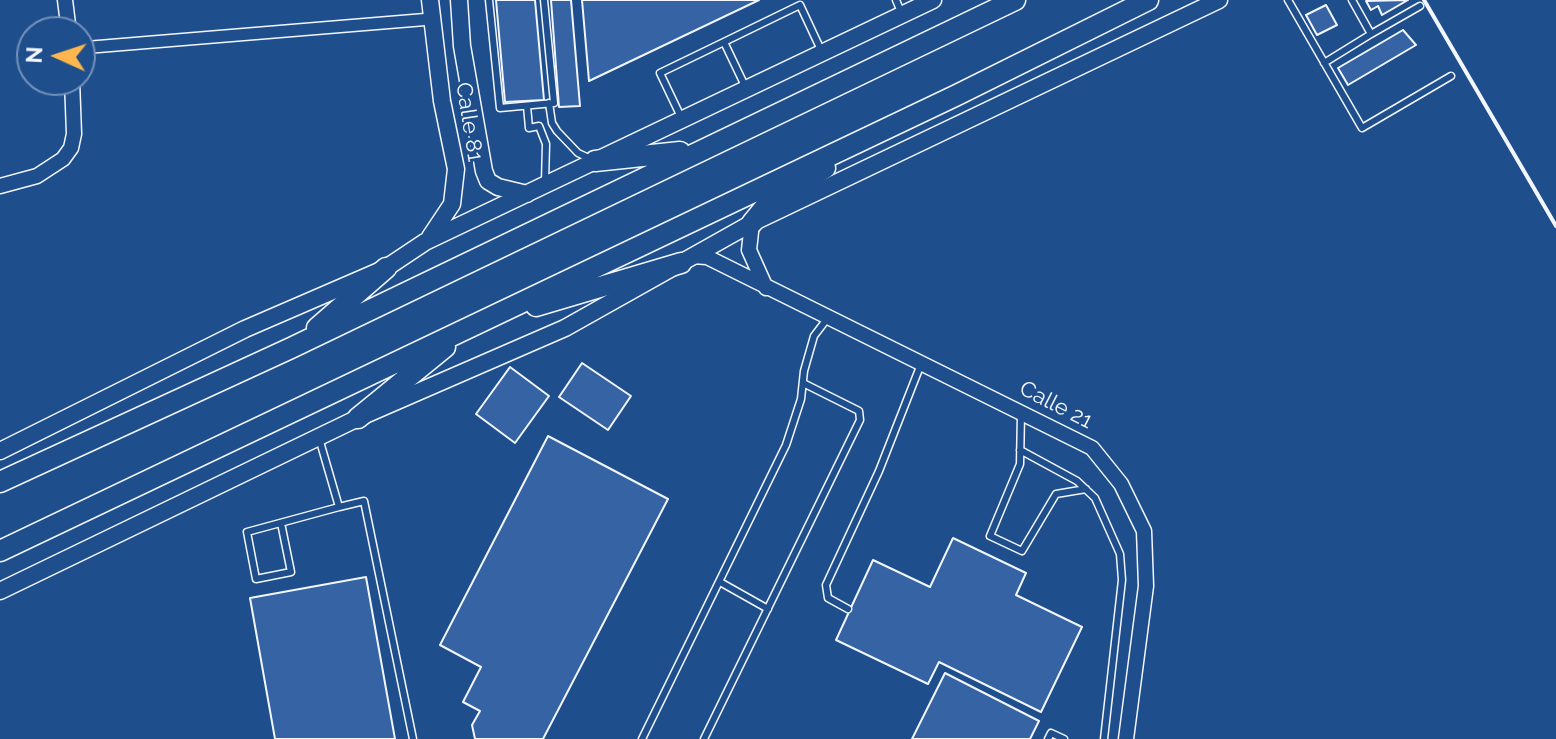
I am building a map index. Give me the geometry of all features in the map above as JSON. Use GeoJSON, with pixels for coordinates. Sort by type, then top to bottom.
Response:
{"type":"FeatureCollection","features":[{"type":"Feature","properties":{"kind":"highway"},"geometry":{"type":"LineString","coordinates":[[0,482],[291,348],[1015,0]]}},
{"type":"Feature","properties":{"kind":"highway"},"geometry":{"type":"LineString","coordinates":[[0,551],[1148,0]]}},
{"type":"Feature","properties":{"kind":"highway"},"geometry":{"type":"LineString","coordinates":[[752,223],[770,201],[850,155],[853,143]]}},
{"type":"Feature","properties":{"kind":"highway"},"geometry":{"type":"LineString","coordinates":[[595,161],[696,151]]}},
{"type":"Feature","properties":{"kind":"highway"},"geometry":{"type":"LineString","coordinates":[[358,418],[474,325],[686,260]]}},
{"type":"Feature","properties":{"kind":"highway"},"geometry":{"type":"LineString","coordinates":[[291,348],[386,268]]}},
{"type":"Feature","properties":{"kind":"main road","name":"Calle 81"},"geometry":{"type":"LineString","coordinates":[[425,242],[452,204],[456,169],[430,0]]}},
{"type":"Feature","properties":{"kind":"main road","name":"Calle 81"},"geometry":{"type":"LineString","coordinates":[[459,0],[463,54],[484,171],[488,181],[498,187],[527,194]]}},
{"type":"Feature","properties":{"kind":"main road"},"geometry":{"type":"LineString","coordinates":[[0,451],[245,329],[386,268],[425,242],[823,53],[899,8],[933,0]]}},
{"type":"Feature","properties":{"kind":"main road"},"geometry":{"type":"LineString","coordinates":[[0,591],[358,418],[565,328],[752,223],[1219,0]]}},
{"type":"Feature","properties":{"kind":"street"},"geometry":{"type":"LineString","coordinates":[[96,47],[431,19]]}},
{"type":"Feature","properties":{"kind":"street"},"geometry":{"type":"LineString","coordinates":[[0,186],[37,176],[63,159],[71,148],[74,134],[73,96]]}},
{"type":"Feature","properties":{"kind":"street"},"geometry":{"type":"LineString","coordinates":[[752,223],[749,250],[767,288]]}},
{"type":"Feature","properties":{"kind":"street","name":"Calle 21"},"geometry":{"type":"LineString","coordinates":[[686,260],[707,257],[1092,448],[1121,484],[1144,531],[1146,586],[1126,739]]}},
{"type":"Feature","properties":{"kind":"lane"},"geometry":{"type":"LineString","coordinates":[[489,0],[500,108],[554,103],[544,0]]}},
{"type":"Feature","properties":{"kind":"lane"},"geometry":{"type":"LineString","coordinates":[[1288,0],[1362,128],[1451,76]]}},
{"type":"Feature","properties":{"kind":"lane"},"geometry":{"type":"LineString","coordinates":[[1352,0],[1371,34]]}},
{"type":"Feature","properties":{"kind":"lane"},"geometry":{"type":"LineString","coordinates":[[683,120],[660,73],[800,5],[823,53]]}},
{"type":"Feature","properties":{"kind":"lane"},"geometry":{"type":"LineString","coordinates":[[1324,63],[1420,6]]}},
{"type":"Feature","properties":{"kind":"lane"},"geometry":{"type":"LineString","coordinates":[[724,42],[747,89]]}},
{"type":"Feature","properties":{"kind":"lane"},"geometry":{"type":"LineString","coordinates":[[549,103],[552,123],[557,131],[578,153],[595,161]]}},
{"type":"Feature","properties":{"kind":"lane"},"geometry":{"type":"LineString","coordinates":[[527,106],[529,128],[539,126],[546,144],[545,185]]}},
{"type":"Feature","properties":{"kind":"lane"},"geometry":{"type":"LineString","coordinates":[[642,739],[786,445],[814,336],[827,319]]}},
{"type":"Feature","properties":{"kind":"lane"},"geometry":{"type":"LineString","coordinates":[[848,609],[828,598],[826,585],[879,471],[921,364]]}},
{"type":"Feature","properties":{"kind":"lane"},"geometry":{"type":"LineString","coordinates":[[704,739],[860,420],[859,411],[803,383]]}},
{"type":"Feature","properties":{"kind":"lane"},"geometry":{"type":"LineString","coordinates":[[1021,412],[1020,464],[990,536],[1022,551],[1056,494],[1086,489]]}},
{"type":"Feature","properties":{"kind":"lane"},"geometry":{"type":"LineString","coordinates":[[319,437],[339,507]]}},
{"type":"Feature","properties":{"kind":"lane"},"geometry":{"type":"LineString","coordinates":[[1020,450],[1086,489],[1109,523],[1120,554],[1122,580],[1104,739]]}},
{"type":"Feature","properties":{"kind":"lane"},"geometry":{"type":"LineString","coordinates":[[281,523],[291,572],[256,579],[247,532],[364,501],[413,739]]}},
{"type":"Feature","properties":{"kind":"lane"},"geometry":{"type":"LineString","coordinates":[[720,582],[768,609]]}},
{"type":"Feature","properties":{"kind":"lane"},"geometry":{"type":"LineString","coordinates":[[1048,739],[1051,733],[1064,739]]}},
{"type":"Feature","properties":{"kind":"building"},"geometry":{"type":"Polygon","coordinates":[[[496,0],[535,0],[544,100],[505,102],[496,0]]]}},
{"type":"Feature","properties":{"kind":"building"},"geometry":{"type":"Polygon","coordinates":[[[551,0],[571,0],[580,106],[559,107],[551,0]]]}},
{"type":"Feature","properties":{"kind":"building"},"geometry":{"type":"Polygon","coordinates":[[[582,0],[759,0],[589,81],[582,0]]]}},
{"type":"Feature","properties":{"kind":"building"},"geometry":{"type":"Polygon","coordinates":[[[1408,0],[1382,15],[1378,6],[1371,10],[1366,1],[1408,0]]]}},
{"type":"Feature","properties":{"kind":"building"},"geometry":{"type":"Polygon","coordinates":[[[1326,5],[1337,25],[1317,35],[1306,15],[1326,5]]]}},
{"type":"Feature","properties":{"kind":"building"},"geometry":{"type":"Polygon","coordinates":[[[1403,30],[1416,45],[1348,85],[1338,68],[1403,30]]]}},
{"type":"Feature","properties":{"kind":"building"},"geometry":{"type":"Polygon","coordinates":[[[582,363],[631,396],[608,430],[559,397],[582,363]]]}},
{"type":"Feature","properties":{"kind":"building"},"geometry":{"type":"Polygon","coordinates":[[[510,367],[549,396],[515,443],[476,414],[510,367]]]}},
{"type":"Feature","properties":{"kind":"building"},"geometry":{"type":"Polygon","coordinates":[[[548,436],[668,499],[543,739],[475,739],[472,725],[480,711],[463,702],[481,667],[440,645],[548,436]]]}},
{"type":"Feature","properties":{"kind":"building"},"geometry":{"type":"Polygon","coordinates":[[[953,538],[1026,573],[1016,595],[1082,627],[1041,712],[939,662],[928,684],[836,640],[873,560],[930,587],[953,538]]]}},
{"type":"Feature","properties":{"kind":"building"},"geometry":{"type":"Polygon","coordinates":[[[366,577],[395,739],[275,739],[250,598],[366,577]]]}},
{"type":"Feature","properties":{"kind":"building"},"geometry":{"type":"Polygon","coordinates":[[[945,673],[1039,721],[1030,739],[912,739],[945,673]]]}},
{"type":"Feature","properties":{"kind":"wall"},"geometry":{"type":"LineString","coordinates":[[1424,0],[1556,226]]}}]}
